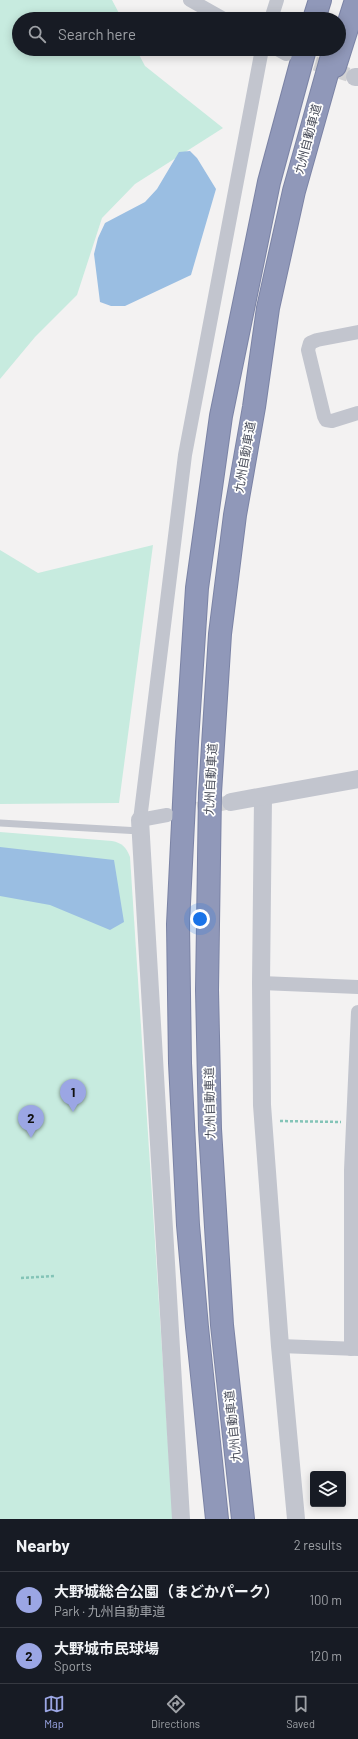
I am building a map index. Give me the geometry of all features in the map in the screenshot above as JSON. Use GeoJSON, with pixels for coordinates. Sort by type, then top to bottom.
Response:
{"type":"FeatureCollection","features":[{"type":"Feature","properties":{"kind":"highway"},"geometry":{"type":"LineString","coordinates":[[316,12],[320,0]]}},
{"type":"Feature","properties":{"kind":"highway"},"geometry":{"type":"LineString","coordinates":[[345,12],[349,0]]}},
{"type":"Feature","properties":{"kind":"highway"},"geometry":{"type":"LineString","coordinates":[[346,34],[356,0]]}},
{"type":"Feature","properties":{"kind":"highway"},"geometry":{"type":"LineString","coordinates":[[217,1519],[188,1225],[180,1063],[178,924],[187,742],[197,588],[221,416],[269,182],[288,56]]}},
{"type":"Feature","properties":{"kind":"highway","name":"九州自動車道"},"geometry":{"type":"LineString","coordinates":[[244,1519],[222,1325],[210,1129],[207,990],[210,793],[220,634],[235,515],[254,407],[268,308],[294,191],[332,56]]}},
{"type":"Feature","properties":{"kind":"highway"},"geometry":{"type":"LineString","coordinates":[[294,191],[318,129],[340,56]]}},
{"type":"Feature","properties":{"kind":"street"},"geometry":{"type":"LineString","coordinates":[[190,0],[211,12]]}},
{"type":"Feature","properties":{"kind":"street"},"geometry":{"type":"LineString","coordinates":[[273,12],[277,0]]}},
{"type":"Feature","properties":{"kind":"street"},"geometry":{"type":"LineString","coordinates":[[181,1519],[141,825],[184,455],[261,56]]}},
{"type":"Feature","properties":{"kind":"street"},"geometry":{"type":"LineString","coordinates":[[358,332],[317,340],[310,343],[308,350],[326,420],[332,421],[358,413]]}},
{"type":"Feature","properties":{"kind":"street"},"geometry":{"type":"LineString","coordinates":[[231,802],[358,779]]}},
{"type":"Feature","properties":{"kind":"street"},"geometry":{"type":"LineString","coordinates":[[263,797],[261,983],[263,1121],[280,1346],[296,1519]]}},
{"type":"Feature","properties":{"kind":"street"},"geometry":{"type":"LineString","coordinates":[[141,825],[167,815]]}},
{"type":"Feature","properties":{"kind":"street"},"geometry":{"type":"LineString","coordinates":[[261,983],[358,986]]}},
{"type":"Feature","properties":{"kind":"street"},"geometry":{"type":"LineString","coordinates":[[280,1346],[355,1349],[355,1170],[353,1122],[358,1012]]}},
{"type":"Feature","properties":{"kind":"lane"},"geometry":{"type":"LineString","coordinates":[[0,823],[141,825]]}},
{"type":"Feature","properties":{"kind":"path"},"geometry":{"type":"LineString","coordinates":[[263,1121],[353,1122]]}},
{"type":"Feature","properties":{"kind":"path"},"geometry":{"type":"LineString","coordinates":[[21,1278],[55,1276]]}},
{"type":"Feature","properties":{"kind":"green space"},"geometry":{"type":"Polygon","coordinates":[[[0,0],[112,0],[118,12],[12,12],[12,56],[140,56],[145,66],[223,128],[135,184],[102,218],[77,295],[35,337],[0,379],[0,0]]]}},
{"type":"Feature","properties":{"kind":"green space"},"geometry":{"type":"Polygon","coordinates":[[[153,545],[119,803],[0,804],[0,550],[38,573],[153,545]]]}},
{"type":"Feature","properties":{"kind":"green space"},"geometry":{"type":"Polygon","coordinates":[[[0,832],[112,841],[123,846],[130,857],[173,1519],[0,1519],[0,832]]]}},
{"type":"Feature","properties":{"kind":"water"},"geometry":{"type":"Polygon","coordinates":[[[190,151],[197,158],[216,189],[191,275],[125,306],[111,306],[100,302],[94,254],[98,238],[105,223],[145,202],[157,189],[179,152],[190,151]]]}},
{"type":"Feature","properties":{"kind":"water"},"geometry":{"type":"Polygon","coordinates":[[[0,847],[114,860],[124,922],[110,930],[50,905],[0,896],[0,847]]]}},
{"type":"Feature","properties":{"kind":"tunnel"},"geometry":{"type":"LineString","coordinates":[[295,57],[355,77]]}},
{"type":"Feature","properties":{"kind":"tunnel"},"geometry":{"type":"LineString","coordinates":[[177,813],[231,802]]}},
{"type":"Feature","properties":{"kind":"place","name":"大野城総合公園（まどかパーク）"},"geometry":{"type":"Point","coordinates":[73,1112]}},
{"type":"Feature","properties":{"kind":"place","name":"大野城市民球場"},"geometry":{"type":"Point","coordinates":[31,1138]}}]}
